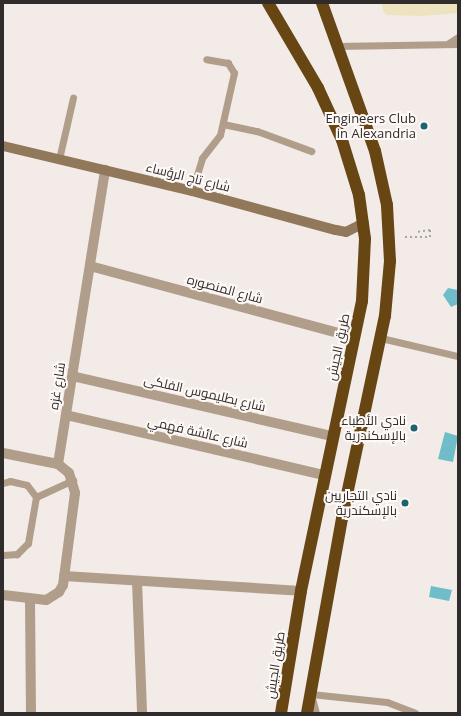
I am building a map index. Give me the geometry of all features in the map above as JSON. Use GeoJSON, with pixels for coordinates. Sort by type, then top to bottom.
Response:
{"type":"FeatureCollection","features":[{"type":"Feature","properties":{"kind":"highway","name":"طريق الجيش"},"geometry":{"type":"LineString","coordinates":[[268,3],[331,114],[352,167],[364,223],[365,274],[354,337],[332,436],[301,591],[281,713]]}},
{"type":"Feature","properties":{"kind":"highway"},"geometry":{"type":"LineString","coordinates":[[307,713],[342,518],[381,338],[390,261],[387,205],[375,151],[322,6]]}},
{"type":"Feature","properties":{"kind":"street","name":"شارع تاج الرؤساء"},"geometry":{"type":"LineString","coordinates":[[3,146],[192,191],[336,230],[346,232],[364,223]]}},
{"type":"Feature","properties":{"kind":"street","name":"شارع غزه"},"geometry":{"type":"LineString","coordinates":[[58,464],[105,170]]}},
{"type":"Feature","properties":{"kind":"street","name":"شارع المنصوره"},"geometry":{"type":"LineString","coordinates":[[90,266],[354,337]]}},
{"type":"Feature","properties":{"kind":"street","name":"شارع بطليموس الفلكى"},"geometry":{"type":"LineString","coordinates":[[72,376],[332,436]]}},
{"type":"Feature","properties":{"kind":"street","name":"شارع عائشة فهمي"},"geometry":{"type":"LineString","coordinates":[[66,415],[324,475]]}},
{"type":"Feature","properties":{"kind":"street"},"geometry":{"type":"LineString","coordinates":[[3,453],[58,464],[73,480],[75,493],[63,585],[53,597],[46,600],[3,595]]}},
{"type":"Feature","properties":{"kind":"street"},"geometry":{"type":"LineString","coordinates":[[64,576],[301,591]]}},
{"type":"Feature","properties":{"kind":"street"},"geometry":{"type":"LineString","coordinates":[[137,581],[142,713]]}},
{"type":"Feature","properties":{"kind":"street"},"geometry":{"type":"LineString","coordinates":[[30,599],[31,713]]}},
{"type":"Feature","properties":{"kind":"lane"},"geometry":{"type":"LineString","coordinates":[[449,43],[458,37]]}},
{"type":"Feature","properties":{"kind":"lane"},"geometry":{"type":"LineString","coordinates":[[336,46],[458,44]]}},
{"type":"Feature","properties":{"kind":"lane"},"geometry":{"type":"LineString","coordinates":[[192,191],[202,158],[217,140],[223,124],[233,69],[228,63],[206,59]]}},
{"type":"Feature","properties":{"kind":"lane"},"geometry":{"type":"LineString","coordinates":[[59,159],[73,98]]}},
{"type":"Feature","properties":{"kind":"lane"},"geometry":{"type":"LineString","coordinates":[[223,124],[257,131],[312,151]]}},
{"type":"Feature","properties":{"kind":"lane"},"geometry":{"type":"LineString","coordinates":[[381,338],[458,356]]}},
{"type":"Feature","properties":{"kind":"lane"},"geometry":{"type":"LineString","coordinates":[[36,497],[73,480]]}},
{"type":"Feature","properties":{"kind":"lane"},"geometry":{"type":"LineString","coordinates":[[3,483],[10,481],[27,485],[36,497],[28,543],[17,554],[3,555]]}},
{"type":"Feature","properties":{"kind":"lane"},"geometry":{"type":"LineString","coordinates":[[316,713],[311,694],[387,702],[415,713]]}},
{"type":"Feature","properties":{"kind":"path"},"geometry":{"type":"LineString","coordinates":[[405,237],[430,237],[430,230],[416,232]]}},
{"type":"Feature","properties":{"kind":"sand"},"geometry":{"type":"Polygon","coordinates":[[[382,3],[458,3],[458,13],[423,16],[387,15],[383,11],[382,3]]]}},
{"type":"Feature","properties":{"kind":"water"},"geometry":{"type":"Polygon","coordinates":[[[448,288],[458,290],[458,304],[451,307],[443,295],[448,288]]]}},
{"type":"Feature","properties":{"kind":"water"},"geometry":{"type":"Polygon","coordinates":[[[445,432],[458,436],[453,462],[438,459],[445,432]]]}},
{"type":"Feature","properties":{"kind":"water"},"geometry":{"type":"Polygon","coordinates":[[[431,586],[452,590],[449,601],[429,597],[431,586]]]}},
{"type":"Feature","properties":{"kind":"place","name":"Engineers Club in Alexandria"},"geometry":{"type":"Point","coordinates":[424,126]}},
{"type":"Feature","properties":{"kind":"place","name":"نادي الأطباء بالإسكندرية"},"geometry":{"type":"Point","coordinates":[414,428]}},
{"type":"Feature","properties":{"kind":"place","name":"نادي التجاريين بالإسكندرية"},"geometry":{"type":"Point","coordinates":[405,503]}}]}
